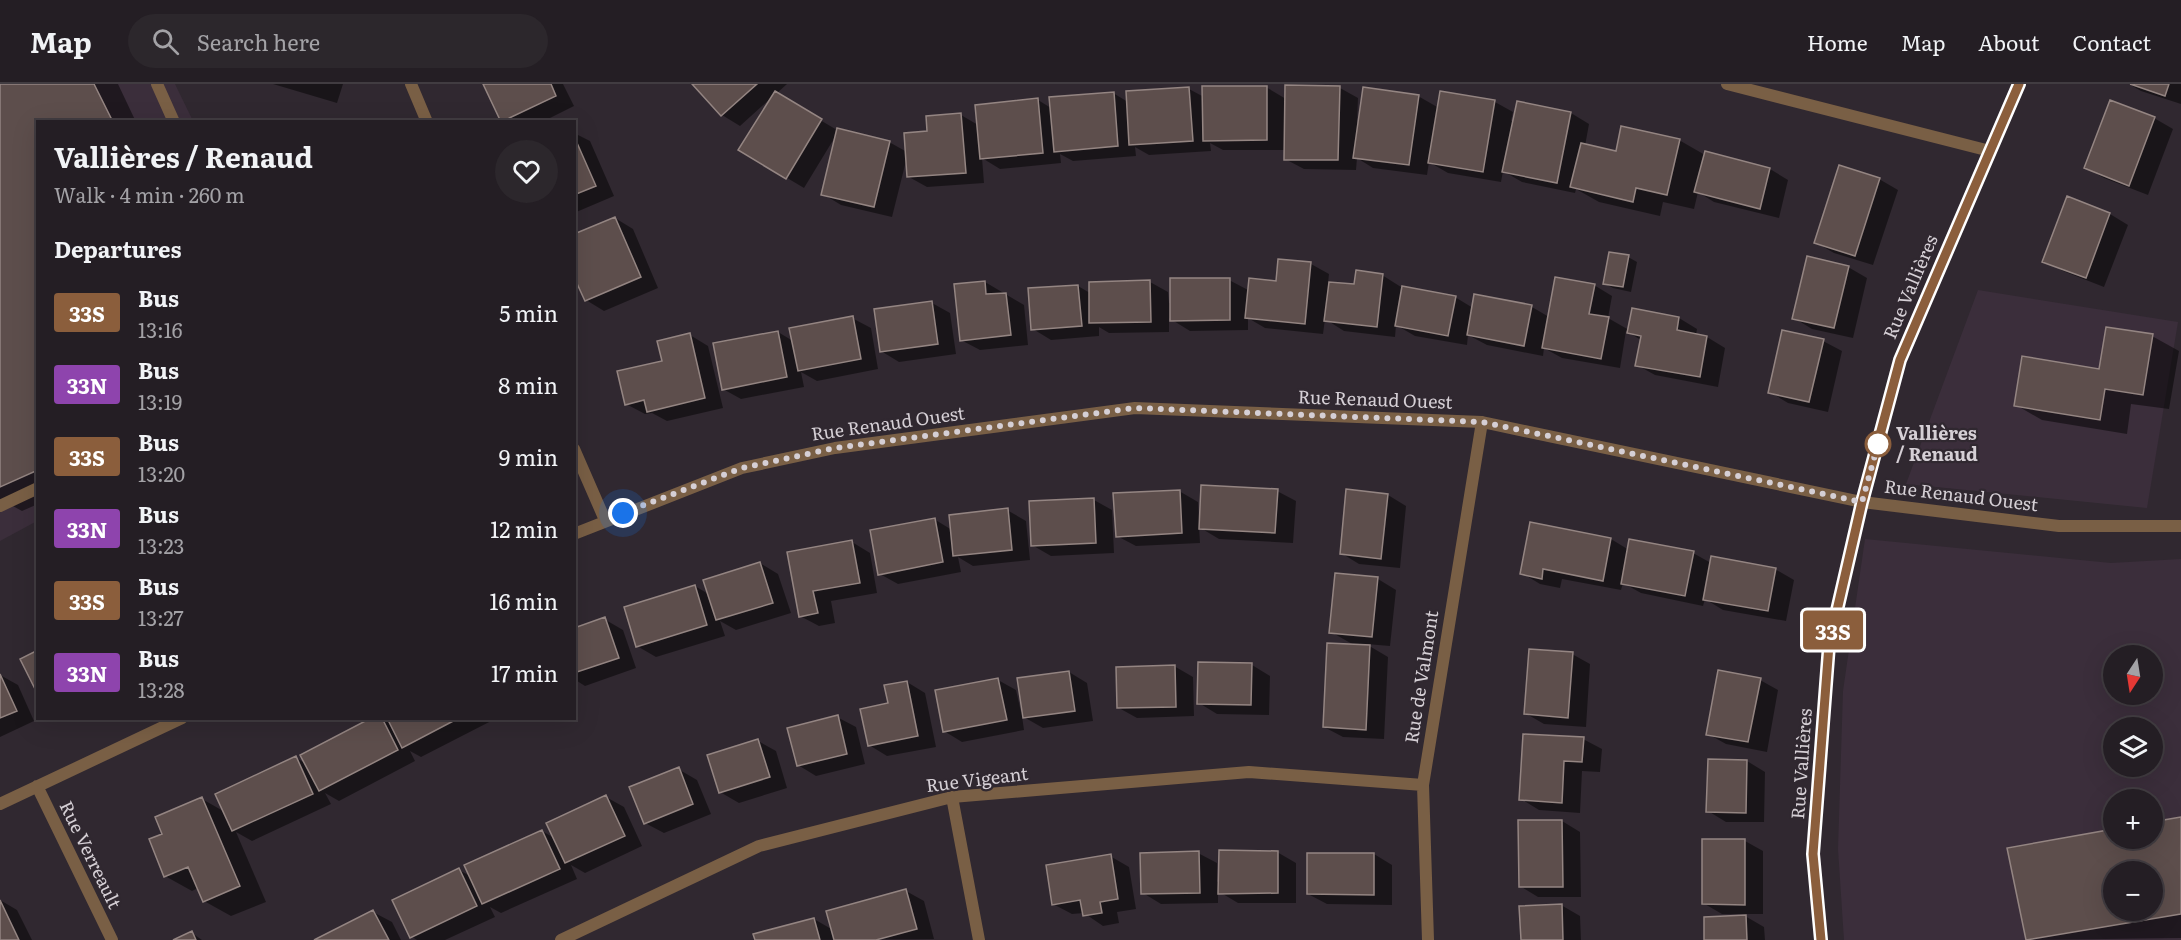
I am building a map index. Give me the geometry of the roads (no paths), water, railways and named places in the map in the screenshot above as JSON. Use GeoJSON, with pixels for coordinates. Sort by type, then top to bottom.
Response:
{"type":"FeatureCollection","features":[{"type":"Feature","properties":{"kind":"street"},"geometry":{"type":"LineString","coordinates":[[157,84],[173,120]]}},
{"type":"Feature","properties":{"kind":"street"},"geometry":{"type":"LineString","coordinates":[[411,84],[426,120]]}},
{"type":"Feature","properties":{"kind":"street"},"geometry":{"type":"LineString","coordinates":[[1727,84],[1989,151]]}},
{"type":"Feature","properties":{"kind":"street","name":"Rue Vallières"},"geometry":{"type":"LineString","coordinates":[[1821,940],[1813,854],[1829,645],[1862,502],[1900,360],[2019,84]]}},
{"type":"Feature","properties":{"kind":"street","name":"Rue Renaud Ouest"},"geometry":{"type":"LineString","coordinates":[[576,533],[742,468],[835,448],[1135,408],[1482,422],[1862,502],[2060,526],[2181,526]]}},
{"type":"Feature","properties":{"kind":"street","name":"Rue de Valmont"},"geometry":{"type":"LineString","coordinates":[[1428,940],[1423,786],[1482,422]]}},
{"type":"Feature","properties":{"kind":"street"},"geometry":{"type":"LineString","coordinates":[[576,454],[605,520]]}},
{"type":"Feature","properties":{"kind":"street"},"geometry":{"type":"LineString","coordinates":[[0,506],[36,489]]}},
{"type":"Feature","properties":{"kind":"street"},"geometry":{"type":"LineString","coordinates":[[0,804],[178,720]]}},
{"type":"Feature","properties":{"kind":"street","name":"Rue Vigeant"},"geometry":{"type":"LineString","coordinates":[[561,940],[759,846],[952,797],[1249,772],[1423,786]]}},
{"type":"Feature","properties":{"kind":"street","name":"Rue Verreault"},"geometry":{"type":"LineString","coordinates":[[37,786],[112,940]]}},
{"type":"Feature","properties":{"kind":"street"},"geometry":{"type":"LineString","coordinates":[[952,797],[979,940]]}},
{"type":"Feature","properties":{"kind":"place","name":"Vallières / Renaud"},"geometry":{"type":"Point","coordinates":[1878,444]}}]}
